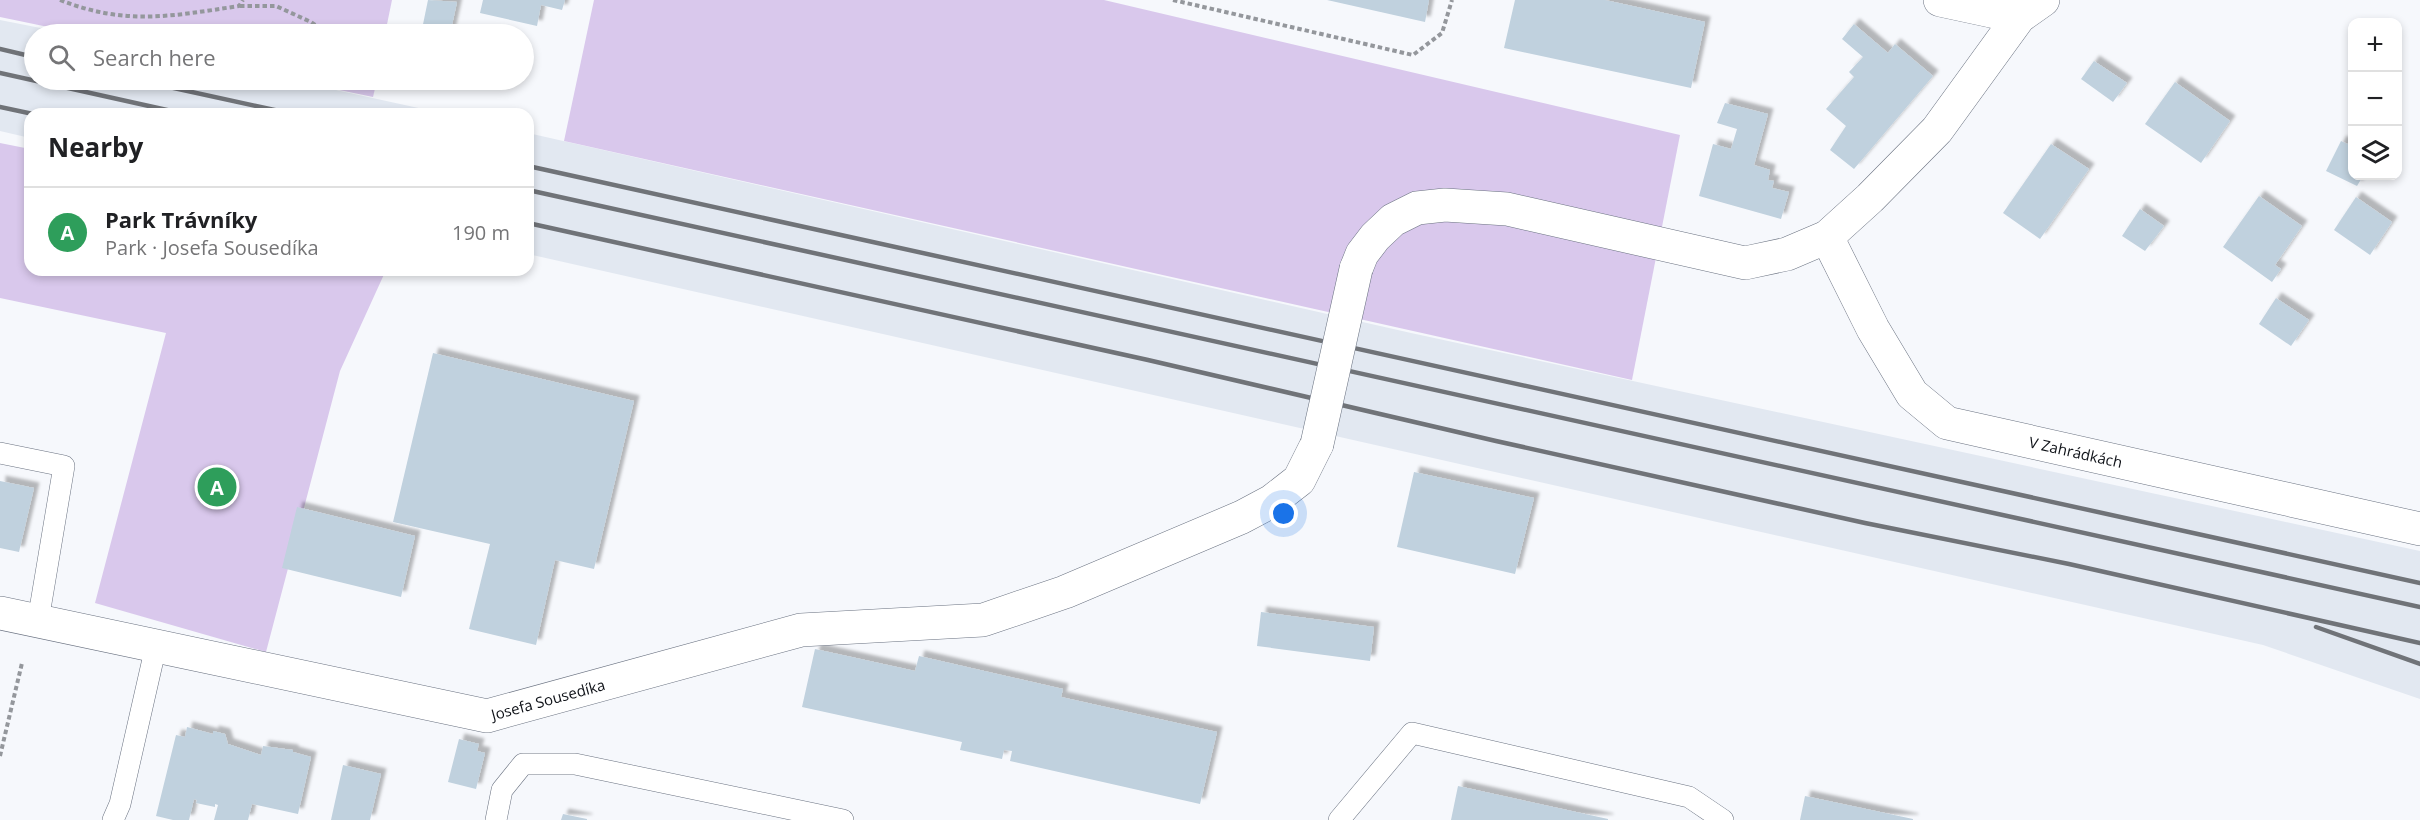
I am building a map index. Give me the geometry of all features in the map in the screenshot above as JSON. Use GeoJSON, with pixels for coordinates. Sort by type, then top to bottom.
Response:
{"type":"FeatureCollection","features":[{"type":"Feature","properties":{"kind":"street"},"geometry":{"type":"LineString","coordinates":[[1940,0],[2031,9]]}},
{"type":"Feature","properties":{"kind":"street"},"geometry":{"type":"LineString","coordinates":[[1827,237],[1937,130],[2031,9]]}},
{"type":"Feature","properties":{"kind":"street","name":"Josefa Sousedíka"},"geometry":{"type":"LineString","coordinates":[[0,613],[488,716],[801,630],[983,620],[1065,592],[1242,517],[1272,501],[1299,480],[1317,444],[1356,269],[1362,254],[1375,237],[1394,220],[1417,207],[1445,205],[1507,209],[1745,263],[1787,254],[1827,237]]}},
{"type":"Feature","properties":{"kind":"street","name":"V Zahrádkách"},"geometry":{"type":"LineString","coordinates":[[1827,237],[1873,329],[1912,394],[1947,423],[2420,529]]}},
{"type":"Feature","properties":{"kind":"lane"},"geometry":{"type":"LineString","coordinates":[[0,453],[64,466],[38,621]]}},
{"type":"Feature","properties":{"kind":"lane"},"geometry":{"type":"LineString","coordinates":[[113,820],[120,804],[156,646]]}},
{"type":"Feature","properties":{"kind":"lane"},"geometry":{"type":"LineString","coordinates":[[1339,820],[1412,733],[1689,797],[1723,820]]}},
{"type":"Feature","properties":{"kind":"lane"},"geometry":{"type":"LineString","coordinates":[[496,820],[502,790],[523,764],[575,764],[843,820]]}},
{"type":"Feature","properties":{"kind":"path"},"geometry":{"type":"LineString","coordinates":[[60,0],[116,16],[163,17],[239,6],[276,6],[314,24]]}},
{"type":"Feature","properties":{"kind":"path"},"geometry":{"type":"LineString","coordinates":[[239,6],[243,0]]}},
{"type":"Feature","properties":{"kind":"path"},"geometry":{"type":"LineString","coordinates":[[1173,0],[1413,55],[1442,33],[1452,0]]}},
{"type":"Feature","properties":{"kind":"path"},"geometry":{"type":"LineString","coordinates":[[0,756],[22,663]]}},
{"type":"Feature","properties":{"kind":"shaded area"},"geometry":{"type":"Polygon","coordinates":[[[0,0],[392,0],[387,24],[34,24],[0,17],[0,0]]]}},
{"type":"Feature","properties":{"kind":"shaded area"},"geometry":{"type":"Polygon","coordinates":[[[594,0],[1104,0],[1680,135],[1632,380],[564,141],[594,0]]]}},
{"type":"Feature","properties":{"kind":"shaded area"},"geometry":{"type":"Polygon","coordinates":[[[0,20],[24,25],[24,90],[336,90],[418,108],[24,108],[24,137],[0,131],[0,20]]]}},
{"type":"Feature","properties":{"kind":"shaded area"},"geometry":{"type":"Polygon","coordinates":[[[339,90],[375,90],[373,97],[339,90]]]}},
{"type":"Feature","properties":{"kind":"shaded area"},"geometry":{"type":"Polygon","coordinates":[[[534,134],[1411,333],[2420,551],[2420,699],[2263,645],[534,255],[534,134]]]}},
{"type":"Feature","properties":{"kind":"shaded area"},"geometry":{"type":"Polygon","coordinates":[[[0,143],[24,148],[24,276],[383,276],[340,371],[266,652],[95,603],[166,333],[0,298],[0,143]]]}},
{"type":"Feature","properties":{"kind":"building"},"geometry":{"type":"Polygon","coordinates":[[[428,0],[457,2],[452,24],[423,24],[428,0]]]}},
{"type":"Feature","properties":{"kind":"building"},"geometry":{"type":"Polygon","coordinates":[[[483,0],[565,0],[562,10],[541,5],[537,26],[480,13],[483,0]]]}},
{"type":"Feature","properties":{"kind":"building"},"geometry":{"type":"Polygon","coordinates":[[[1327,0],[1429,0],[1425,22],[1327,0]]]}},
{"type":"Feature","properties":{"kind":"building"},"geometry":{"type":"Polygon","coordinates":[[[1515,0],[1605,0],[1705,22],[1691,88],[1504,48],[1515,0]]]}},
{"type":"Feature","properties":{"kind":"building"},"geometry":{"type":"Polygon","coordinates":[[[1854,24],[1888,53],[1895,44],[1933,76],[1854,169],[1830,150],[1846,126],[1826,109],[1854,77],[1849,72],[1863,57],[1842,39],[1854,24]]]}},
{"type":"Feature","properties":{"kind":"building"},"geometry":{"type":"Polygon","coordinates":[[[2094,61],[2127,83],[2113,102],[2081,79],[2094,61]]]}},
{"type":"Feature","properties":{"kind":"building"},"geometry":{"type":"Polygon","coordinates":[[[2175,82],[2230,121],[2201,163],[2145,124],[2175,82]]]}},
{"type":"Feature","properties":{"kind":"building"},"geometry":{"type":"Polygon","coordinates":[[[1725,103],[1768,114],[1754,165],[1770,170],[1768,180],[1774,181],[1772,188],[1789,192],[1781,219],[1699,196],[1713,144],[1731,149],[1737,129],[1717,123],[1725,103]]]}},
{"type":"Feature","properties":{"kind":"building"},"geometry":{"type":"Polygon","coordinates":[[[2341,141],[2348,144],[2348,180],[2361,180],[2357,186],[2326,171],[2341,141]]]}},
{"type":"Feature","properties":{"kind":"building"},"geometry":{"type":"Polygon","coordinates":[[[2051,144],[2089,169],[2040,239],[2003,213],[2051,144]]]}},
{"type":"Feature","properties":{"kind":"building"},"geometry":{"type":"Polygon","coordinates":[[[2259,196],[2302,226],[2275,265],[2281,269],[2272,282],[2223,247],[2259,196]]]}},
{"type":"Feature","properties":{"kind":"building"},"geometry":{"type":"Polygon","coordinates":[[[2356,197],[2392,222],[2370,255],[2334,230],[2356,197]]]}},
{"type":"Feature","properties":{"kind":"building"},"geometry":{"type":"Polygon","coordinates":[[[2140,209],[2164,226],[2145,251],[2122,236],[2140,209]]]}},
{"type":"Feature","properties":{"kind":"building"},"geometry":{"type":"Polygon","coordinates":[[[2276,298],[2309,320],[2291,346],[2259,324],[2276,298]]]}},
{"type":"Feature","properties":{"kind":"building"},"geometry":{"type":"Polygon","coordinates":[[[433,353],[634,401],[594,569],[555,560],[536,645],[469,629],[490,544],[393,522],[433,353]]]}},
{"type":"Feature","properties":{"kind":"building"},"geometry":{"type":"Polygon","coordinates":[[[1414,472],[1534,498],[1515,574],[1397,547],[1414,472]]]}},
{"type":"Feature","properties":{"kind":"building"},"geometry":{"type":"Polygon","coordinates":[[[0,481],[34,488],[19,552],[0,548],[0,481]]]}},
{"type":"Feature","properties":{"kind":"building"},"geometry":{"type":"Polygon","coordinates":[[[297,507],[415,536],[401,597],[282,568],[297,507]]]}},
{"type":"Feature","properties":{"kind":"building"},"geometry":{"type":"Polygon","coordinates":[[[1261,612],[1374,627],[1370,661],[1257,646],[1261,612]]]}},
{"type":"Feature","properties":{"kind":"building"},"geometry":{"type":"Polygon","coordinates":[[[815,649],[915,671],[919,656],[1063,689],[1061,697],[1217,732],[1200,804],[1010,761],[1012,751],[1004,750],[1002,759],[960,750],[962,742],[802,707],[815,649]]]}},
{"type":"Feature","properties":{"kind":"building"},"geometry":{"type":"Polygon","coordinates":[[[187,727],[213,734],[213,731],[225,734],[228,744],[261,755],[263,746],[293,750],[293,752],[311,757],[298,814],[252,804],[248,820],[214,820],[218,805],[215,804],[215,807],[196,803],[197,800],[194,799],[189,820],[173,820],[156,816],[176,735],[185,737],[187,727]]]}},
{"type":"Feature","properties":{"kind":"building"},"geometry":{"type":"Polygon","coordinates":[[[459,739],[479,744],[477,751],[485,753],[476,789],[448,782],[459,739]]]}},
{"type":"Feature","properties":{"kind":"building"},"geometry":{"type":"Polygon","coordinates":[[[343,765],[381,774],[370,820],[331,820],[343,765]]]}},
{"type":"Feature","properties":{"kind":"building"},"geometry":{"type":"Polygon","coordinates":[[[1458,786],[1608,819],[1608,820],[1451,820],[1458,786]]]}},
{"type":"Feature","properties":{"kind":"building"},"geometry":{"type":"Polygon","coordinates":[[[1805,796],[1913,819],[1913,820],[1800,820],[1805,796]]]}},
{"type":"Feature","properties":{"kind":"building"},"geometry":{"type":"Polygon","coordinates":[[[563,814],[587,819],[587,820],[561,820],[563,814]]]}},
{"type":"Feature","properties":{"kind":"railway"},"geometry":{"type":"LineString","coordinates":[[0,49],[24,55]]}},
{"type":"Feature","properties":{"kind":"railway"},"geometry":{"type":"LineString","coordinates":[[0,73],[24,78]]}},
{"type":"Feature","properties":{"kind":"railway"},"geometry":{"type":"LineString","coordinates":[[77,90],[158,108]]}},
{"type":"Feature","properties":{"kind":"railway"},"geometry":{"type":"LineString","coordinates":[[183,90],[265,108]]}},
{"type":"Feature","properties":{"kind":"railway"},"geometry":{"type":"LineString","coordinates":[[0,107],[24,112]]}},
{"type":"Feature","properties":{"kind":"railway"},"geometry":{"type":"LineString","coordinates":[[534,167],[2420,583]]}},
{"type":"Feature","properties":{"kind":"railway"},"geometry":{"type":"LineString","coordinates":[[534,191],[2420,607]]}},
{"type":"Feature","properties":{"kind":"railway"},"geometry":{"type":"LineString","coordinates":[[534,224],[1148,360],[1496,441],[1865,523],[2069,564],[2420,643]]}},
{"type":"Feature","properties":{"kind":"railway"},"geometry":{"type":"LineString","coordinates":[[2316,627],[2420,664]]}},
{"type":"Feature","properties":{"kind":"place","name":"Park Trávníky"},"geometry":{"type":"Point","coordinates":[217,487]}}]}
